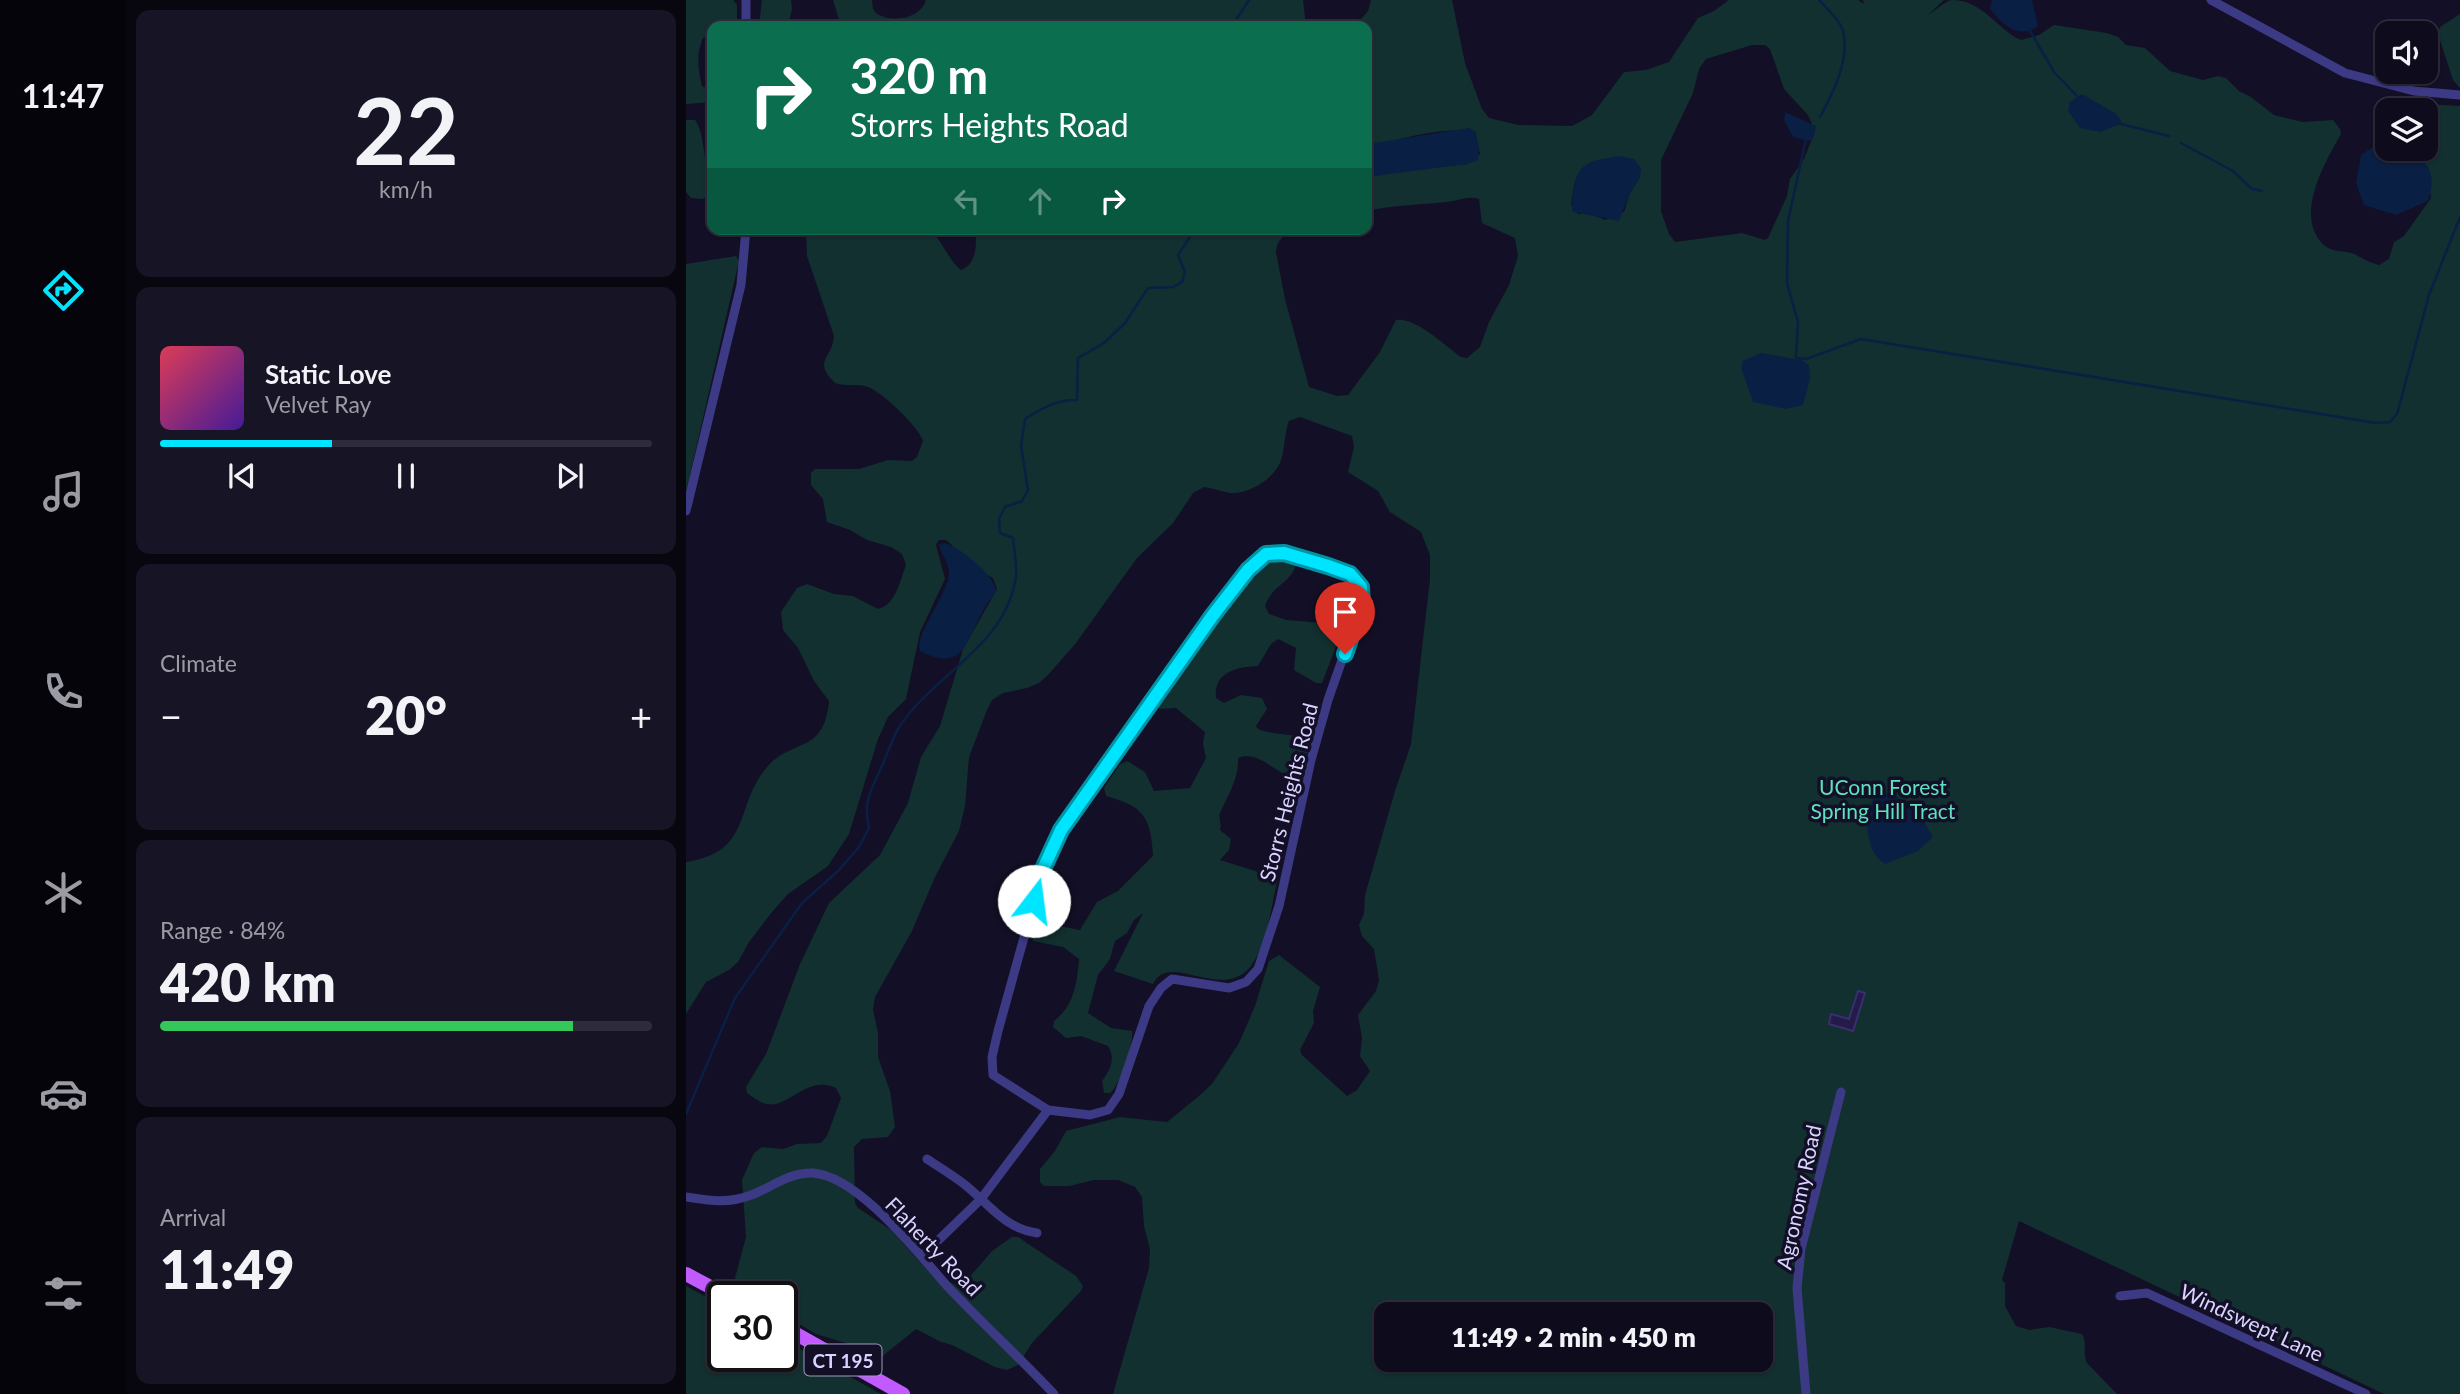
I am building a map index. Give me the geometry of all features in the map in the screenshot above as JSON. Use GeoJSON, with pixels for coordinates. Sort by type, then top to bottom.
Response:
{"type":"FeatureCollection","features":[{"type":"Feature","properties":{"kind":"main road"},"geometry":{"type":"LineString","coordinates":[[686,1274],[707,1285]]}},
{"type":"Feature","properties":{"kind":"main road","name":"CT 195"},"geometry":{"type":"LineString","coordinates":[[798,1335],[903,1394]]}},
{"type":"Feature","properties":{"kind":"street"},"geometry":{"type":"LineString","coordinates":[[746,0],[746,21]]}},
{"type":"Feature","properties":{"kind":"street"},"geometry":{"type":"LineString","coordinates":[[2211,0],[2345,73],[2414,90],[2460,95]]}},
{"type":"Feature","properties":{"kind":"street"},"geometry":{"type":"LineString","coordinates":[[686,511],[741,285],[745,235]]}},
{"type":"Feature","properties":{"kind":"street","name":"Storrs Heights Road"},"geometry":{"type":"LineString","coordinates":[[1284,553],[1350,574],[1361,587],[1362,604],[1318,736],[1279,906],[1258,969],[1246,982],[1229,988],[1172,979],[1161,988],[1149,1006],[1119,1094],[1108,1110],[1090,1115],[1048,1110],[993,1075],[992,1058],[1043,869],[1061,830],[1226,597],[1248,570],[1266,554],[1284,553]]}},
{"type":"Feature","properties":{"kind":"street","name":"Agronomy Road"},"geometry":{"type":"LineString","coordinates":[[1806,1394],[1797,1289],[1801,1249],[1841,1092]]}},
{"type":"Feature","properties":{"kind":"street"},"geometry":{"type":"LineString","coordinates":[[922,1256],[981,1199],[1048,1110]]}},
{"type":"Feature","properties":{"kind":"street"},"geometry":{"type":"LineString","coordinates":[[927,1159],[1021,1231],[1037,1233]]}},
{"type":"Feature","properties":{"kind":"street","name":"Flaherty Road"},"geometry":{"type":"LineString","coordinates":[[686,1197],[710,1203],[733,1200],[786,1178],[816,1173],[848,1188],[908,1238],[949,1287],[1054,1394]]}},
{"type":"Feature","properties":{"kind":"street","name":"Windswept Lane"},"geometry":{"type":"LineString","coordinates":[[2120,1296],[2147,1293],[2366,1394]]}},
{"type":"Feature","properties":{"kind":"green space"},"geometry":{"type":"Polygon","coordinates":[[[686,0],[733,0],[737,5],[737,21],[707,21],[707,37],[703,38],[699,49],[698,61],[702,86],[707,88],[707,102],[686,104],[686,0]]]}},
{"type":"Feature","properties":{"kind":"green space"},"geometry":{"type":"Polygon","coordinates":[[[762,0],[791,0],[789,21],[760,21],[762,0]]]}},
{"type":"Feature","properties":{"kind":"green space"},"geometry":{"type":"Polygon","coordinates":[[[833,0],[872,0],[877,14],[898,19],[918,11],[926,0],[1303,0],[1305,21],[839,21],[833,0]]]}},
{"type":"Feature","properties":{"kind":"green space","name":"UConn Forest Spring Hill Tract"},"geometry":{"type":"Polygon","coordinates":[[[1371,0],[1452,0],[1465,63],[1482,109],[1489,118],[1518,125],[1572,126],[1592,115],[1624,72],[1646,70],[1669,62],[1698,18],[1729,0],[1858,0],[1864,4],[1863,0],[1944,0],[1928,15],[1951,0],[1962,1],[1981,10],[2021,40],[2039,35],[2054,25],[2107,33],[2118,37],[2126,45],[2145,48],[2170,71],[2203,80],[2218,76],[2226,78],[2239,91],[2274,115],[2303,122],[2333,120],[2341,134],[2320,174],[2315,190],[2311,220],[2315,233],[2327,248],[2350,253],[2379,265],[2389,259],[2394,242],[2404,236],[2431,198],[2422,161],[2438,161],[2438,105],[2460,106],[2460,1394],[2384,1394],[2019,1221],[2002,1280],[2005,1283],[2005,1306],[2016,1326],[2029,1330],[2049,1327],[2082,1334],[2087,1363],[2117,1394],[1113,1394],[1149,1268],[1150,1249],[1144,1226],[1142,1197],[1135,1187],[1118,1180],[1044,1186],[1040,1182],[1040,1169],[1055,1151],[1066,1131],[1120,1117],[1167,1122],[1199,1096],[1212,1084],[1239,1043],[1255,1006],[1269,961],[1279,955],[1320,987],[1313,1011],[1314,1023],[1300,1050],[1302,1055],[1347,1096],[1357,1090],[1370,1071],[1360,1056],[1362,1038],[1358,1015],[1376,991],[1379,980],[1374,949],[1362,936],[1359,925],[1364,914],[1365,895],[1411,744],[1430,579],[1430,555],[1421,532],[1390,512],[1378,491],[1348,472],[1354,447],[1352,436],[1300,417],[1289,421],[1282,459],[1271,475],[1259,485],[1237,493],[1204,487],[1193,493],[1173,523],[1137,558],[1076,643],[1048,675],[1039,683],[1003,693],[992,700],[969,757],[965,806],[959,831],[935,877],[912,931],[875,997],[873,1009],[878,1033],[878,1057],[890,1091],[895,1127],[888,1137],[862,1139],[854,1147],[855,1203],[858,1208],[891,1230],[932,1275],[961,1287],[992,1251],[1012,1237],[1018,1237],[1076,1276],[1083,1286],[1081,1291],[1032,1343],[1018,1365],[1007,1370],[995,1367],[916,1329],[879,1359],[846,1343],[816,1334],[798,1323],[798,1281],[737,1281],[735,1278],[746,1237],[742,1180],[754,1153],[762,1147],[783,1149],[797,1144],[821,1143],[827,1136],[841,1098],[836,1088],[816,1085],[782,1102],[767,1104],[747,1093],[746,1087],[766,1054],[800,964],[829,903],[880,855],[908,803],[921,757],[940,726],[963,649],[997,589],[993,578],[981,572],[946,540],[939,540],[936,545],[945,579],[920,632],[906,699],[888,717],[878,739],[849,834],[828,866],[788,894],[772,912],[749,942],[738,962],[706,982],[686,1014],[686,862],[708,856],[723,848],[733,838],[757,782],[767,767],[777,758],[814,738],[826,718],[829,701],[814,681],[798,648],[783,630],[781,612],[797,588],[807,584],[834,594],[853,596],[878,609],[884,607],[893,597],[906,565],[902,554],[891,547],[867,540],[850,530],[827,522],[823,499],[811,485],[811,473],[815,469],[859,469],[888,460],[912,461],[917,457],[923,441],[908,419],[874,390],[864,386],[835,383],[828,375],[824,364],[834,336],[807,256],[806,235],[935,235],[961,270],[973,258],[975,235],[1287,235],[1279,241],[1276,252],[1285,299],[1309,387],[1337,396],[1348,395],[1380,352],[1396,320],[1421,327],[1461,357],[1467,358],[1480,347],[1489,322],[1509,285],[1518,256],[1515,238],[1482,223],[1479,199],[1475,198],[1372,210],[1372,174],[1467,164],[1480,154],[1475,131],[1463,130],[1408,137],[1372,146],[1372,21],[1359,21],[1368,11],[1371,0]],[[1752,45],[1706,59],[1699,69],[1693,93],[1661,160],[1661,211],[1669,234],[1675,242],[1742,233],[1765,240],[1768,238],[1787,196],[1790,179],[1804,159],[1815,131],[1808,115],[1784,89],[1770,49],[1765,45],[1752,45]],[[1640,177],[1575,181],[1571,204],[1578,214],[1591,214],[1605,220],[1624,212],[1629,195],[1640,177]]]}},
{"type":"Feature","properties":{"kind":"green space"},"geometry":{"type":"Polygon","coordinates":[[[2460,14],[2460,88],[2453,80],[2438,34],[2440,27],[2460,14]]]}},
{"type":"Feature","properties":{"kind":"green space"},"geometry":{"type":"Polygon","coordinates":[[[686,120],[695,120],[705,155],[707,196],[703,199],[691,198],[686,192],[686,120]]]}},
{"type":"Feature","properties":{"kind":"green space"},"geometry":{"type":"Polygon","coordinates":[[[736,256],[739,261],[686,492],[686,264],[736,256]]]}},
{"type":"Feature","properties":{"kind":"green space"},"geometry":{"type":"Polygon","coordinates":[[[1280,557],[1296,565],[1290,576],[1268,599],[1265,606],[1269,614],[1286,620],[1336,624],[1343,628],[1322,683],[1316,683],[1294,670],[1296,648],[1278,639],[1271,644],[1258,666],[1228,673],[1218,682],[1216,689],[1216,698],[1224,703],[1241,695],[1262,698],[1267,709],[1256,726],[1258,729],[1309,741],[1303,777],[1298,780],[1253,757],[1238,758],[1235,780],[1220,815],[1220,830],[1231,839],[1229,850],[1220,860],[1278,878],[1265,935],[1257,957],[1239,976],[1226,980],[1171,972],[1161,975],[1153,984],[1114,971],[1143,913],[1134,920],[1127,933],[1115,941],[1110,959],[1098,975],[1088,1013],[1111,1028],[1132,1031],[1131,1045],[1122,1074],[1114,1089],[1110,1093],[1104,1093],[1102,1081],[1112,1060],[1108,1046],[1081,1036],[1066,1038],[1053,1027],[1054,1021],[1070,1001],[1079,959],[1063,947],[1033,941],[1031,935],[1038,922],[1080,930],[1097,902],[1118,891],[1153,856],[1150,832],[1143,815],[1129,804],[1106,796],[1104,788],[1119,765],[1127,761],[1145,772],[1154,791],[1190,788],[1206,758],[1203,744],[1205,732],[1176,708],[1159,709],[1159,703],[1184,661],[1251,573],[1263,563],[1280,557]]]}},
{"type":"Feature","properties":{"kind":"green space"},"geometry":{"type":"Polygon","coordinates":[[[686,1286],[707,1297],[707,1372],[798,1372],[798,1348],[881,1394],[686,1394],[686,1286]]]}},
{"type":"Feature","properties":{"kind":"water"},"geometry":{"type":"Polygon","coordinates":[[[1992,0],[2032,0],[2038,26],[2024,32],[2011,29],[1990,9],[1992,0]]]}},
{"type":"Feature","properties":{"kind":"water"},"geometry":{"type":"Polygon","coordinates":[[[2082,94],[2115,113],[2121,120],[2120,124],[2100,132],[2080,128],[2068,111],[2070,102],[2082,94]]]}},
{"type":"Feature","properties":{"kind":"water"},"geometry":{"type":"Polygon","coordinates":[[[1785,112],[1816,126],[1813,139],[1808,141],[1793,137],[1784,120],[1785,112]]]}},
{"type":"Feature","properties":{"kind":"water"},"geometry":{"type":"Polygon","coordinates":[[[1469,128],[1475,131],[1479,148],[1478,160],[1467,164],[1375,176],[1372,175],[1374,143],[1469,128]]]}},
{"type":"Feature","properties":{"kind":"water"},"geometry":{"type":"Polygon","coordinates":[[[2375,147],[2375,161],[2423,161],[2431,174],[2428,201],[2396,215],[2364,205],[2356,183],[2361,155],[2375,147]]]}},
{"type":"Feature","properties":{"kind":"water"},"geometry":{"type":"Polygon","coordinates":[[[1619,156],[1634,159],[1641,168],[1640,177],[1629,195],[1619,221],[1573,212],[1576,180],[1583,167],[1588,163],[1619,156]]]}},
{"type":"Feature","properties":{"kind":"water"},"geometry":{"type":"Polygon","coordinates":[[[1761,353],[1801,360],[1809,365],[1810,379],[1803,405],[1786,409],[1753,402],[1741,367],[1743,361],[1761,353]]]}},
{"type":"Feature","properties":{"kind":"water"},"geometry":{"type":"Polygon","coordinates":[[[944,543],[975,562],[989,577],[996,590],[964,648],[957,655],[948,658],[920,651],[919,645],[948,579],[949,569],[939,545],[944,543]]]}},
{"type":"Feature","properties":{"kind":"water"},"geometry":{"type":"Polygon","coordinates":[[[1886,793],[1921,807],[1933,837],[1918,851],[1885,864],[1878,859],[1870,843],[1868,815],[1873,799],[1886,793]]]}},
{"type":"Feature","properties":{"kind":"building"},"geometry":{"type":"Polygon","coordinates":[[[1858,991],[1865,993],[1853,1031],[1829,1024],[1831,1014],[1849,1019],[1858,991]]]}},
{"type":"Feature","properties":{"kind":"waterway"},"geometry":{"type":"LineString","coordinates":[[1235,21],[1249,0]]}},
{"type":"Feature","properties":{"kind":"waterway"},"geometry":{"type":"LineString","coordinates":[[1819,0],[1839,23],[1845,42],[1839,76],[1820,117]]}},
{"type":"Feature","properties":{"kind":"waterway"},"geometry":{"type":"LineString","coordinates":[[2029,29],[2054,72],[2078,97]]}},
{"type":"Feature","properties":{"kind":"waterway"},"geometry":{"type":"LineString","coordinates":[[2117,123],[2169,136]]}},
{"type":"Feature","properties":{"kind":"waterway"},"geometry":{"type":"LineString","coordinates":[[1796,357],[1798,322],[1787,283],[1788,221],[1806,139]]}},
{"type":"Feature","properties":{"kind":"waterway"},"geometry":{"type":"LineString","coordinates":[[2181,143],[2233,171],[2252,189],[2262,191]]}},
{"type":"Feature","properties":{"kind":"waterway"},"geometry":{"type":"LineString","coordinates":[[1796,358],[1806,359],[1861,339],[2376,423],[2390,422],[2397,414],[2429,295],[2460,217]]}},
{"type":"Feature","properties":{"kind":"waterway"},"geometry":{"type":"LineString","coordinates":[[686,1114],[735,998],[802,903],[838,871],[859,847],[869,828],[869,797],[898,729],[930,692],[984,640],[999,621],[1010,600],[1016,575],[1013,538],[1000,533],[999,519],[1005,507],[1022,501],[1028,490],[1021,446],[1025,419],[1049,405],[1077,400],[1078,358],[1104,343],[1125,323],[1148,288],[1173,287],[1182,282],[1185,272],[1178,255],[1191,235]]}},
{"type":"Feature","properties":{"kind":"route"},"geometry":{"type":"LineString","coordinates":[[1034,901],[1043,869],[1061,830],[1173,668],[1248,570],[1266,554],[1284,553],[1328,566],[1350,574],[1361,587],[1362,604],[1345,654]]}}]}
